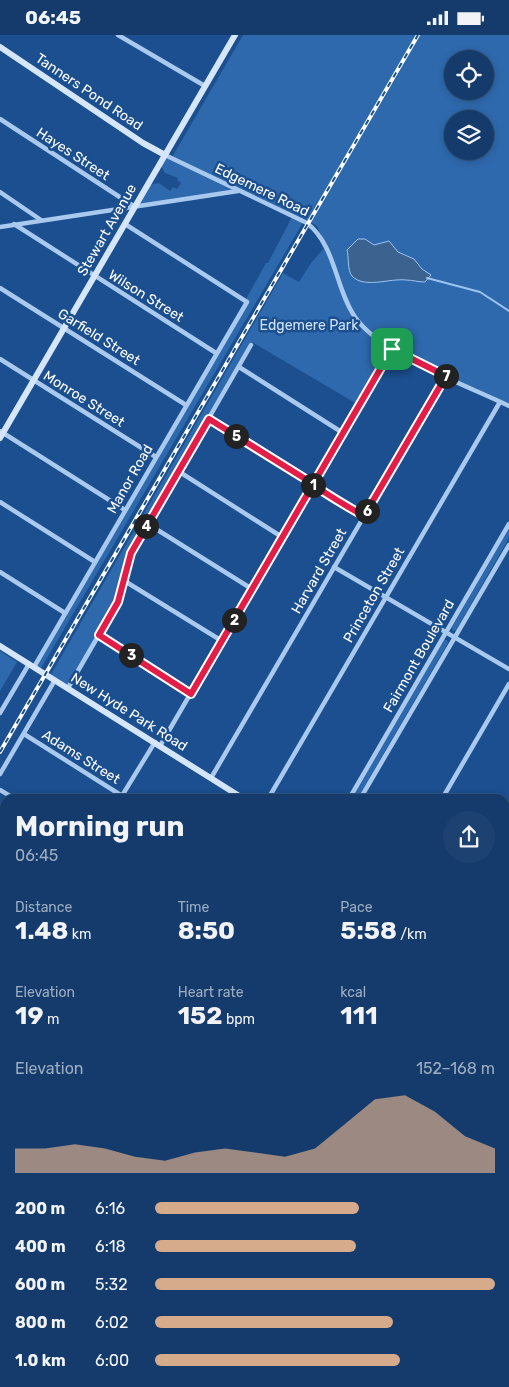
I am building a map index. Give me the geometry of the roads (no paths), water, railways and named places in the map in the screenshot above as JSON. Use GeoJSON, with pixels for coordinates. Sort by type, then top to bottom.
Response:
{"type":"FeatureCollection","features":[{"type":"Feature","properties":{"kind":"main road","name":"Stewart Avenue"},"geometry":{"type":"LineString","coordinates":[[1,434],[235,35]]}},
{"type":"Feature","properties":{"kind":"main road","name":"Tanners Pond Road"},"geometry":{"type":"LineString","coordinates":[[0,47],[142,143],[165,155]]}},
{"type":"Feature","properties":{"kind":"main road","name":"New Hyde Park Road"},"geometry":{"type":"LineString","coordinates":[[0,646],[236,794]]}},
{"type":"Feature","properties":{"kind":"street"},"geometry":{"type":"LineString","coordinates":[[118,35],[205,86]]}},
{"type":"Feature","properties":{"kind":"street","name":"Hayes Street"},"geometry":{"type":"LineString","coordinates":[[0,119],[135,207]]}},
{"type":"Feature","properties":{"kind":"street","name":"Edgemere Road"},"geometry":{"type":"LineString","coordinates":[[165,155],[238,191],[297,217],[312,227],[324,243],[344,297],[355,318],[370,335],[392,349],[509,406]]}},
{"type":"Feature","properties":{"kind":"street"},"geometry":{"type":"LineString","coordinates":[[0,227],[238,191]]}},
{"type":"Feature","properties":{"kind":"street"},"geometry":{"type":"LineString","coordinates":[[0,192],[41,220]]}},
{"type":"Feature","properties":{"kind":"street","name":"Manor Road"},"geometry":{"type":"LineString","coordinates":[[0,713],[65,613],[247,302],[125,224]]}},
{"type":"Feature","properties":{"kind":"street","name":"Wilson Street"},"geometry":{"type":"LineString","coordinates":[[14,225],[216,353]]}},
{"type":"Feature","properties":{"kind":"street","name":"Garfield Street"},"geometry":{"type":"LineString","coordinates":[[0,288],[186,405]]}},
{"type":"Feature","properties":{"kind":"street"},"geometry":{"type":"LineString","coordinates":[[68,688],[118,602],[129,559],[251,345]]}},
{"type":"Feature","properties":{"kind":"street"},"geometry":{"type":"LineString","coordinates":[[123,794],[191,694],[392,349]]}},
{"type":"Feature","properties":{"kind":"street","name":"Monroe Street"},"geometry":{"type":"LineString","coordinates":[[0,359],[156,457]]}},
{"type":"Feature","properties":{"kind":"street"},"geometry":{"type":"LineString","coordinates":[[239,367],[343,433]]}},
{"type":"Feature","properties":{"kind":"street","name":"Harvard Street"},"geometry":{"type":"LineString","coordinates":[[211,778],[446,376]]}},
{"type":"Feature","properties":{"kind":"street","name":"Princeton Street"},"geometry":{"type":"LineString","coordinates":[[271,794],[500,402]]}},
{"type":"Feature","properties":{"kind":"street"},"geometry":{"type":"LineString","coordinates":[[209,419],[364,516]]}},
{"type":"Feature","properties":{"kind":"street"},"geometry":{"type":"LineString","coordinates":[[1,434],[125,510]]}},
{"type":"Feature","properties":{"kind":"street"},"geometry":{"type":"LineString","coordinates":[[178,471],[282,537]]}},
{"type":"Feature","properties":{"kind":"street"},"geometry":{"type":"LineString","coordinates":[[0,502],[95,562]]}},
{"type":"Feature","properties":{"kind":"street"},"geometry":{"type":"LineString","coordinates":[[148,524],[252,589]]}},
{"type":"Feature","properties":{"kind":"street","name":"Fairmont Boulevard"},"geometry":{"type":"LineString","coordinates":[[352,794],[509,524]]}},
{"type":"Feature","properties":{"kind":"street","name":"Fairmont Boulevard"},"geometry":{"type":"LineString","coordinates":[[363,794],[509,545]]}},
{"type":"Feature","properties":{"kind":"street"},"geometry":{"type":"LineString","coordinates":[[334,567],[509,669]]}},
{"type":"Feature","properties":{"kind":"street"},"geometry":{"type":"LineString","coordinates":[[0,572],[65,613]]}},
{"type":"Feature","properties":{"kind":"street"},"geometry":{"type":"LineString","coordinates":[[123,580],[222,641]]}},
{"type":"Feature","properties":{"kind":"street"},"geometry":{"type":"LineString","coordinates":[[99,635],[191,694]]}},
{"type":"Feature","properties":{"kind":"street"},"geometry":{"type":"LineString","coordinates":[[0,774],[55,680]]}},
{"type":"Feature","properties":{"kind":"street"},"geometry":{"type":"LineString","coordinates":[[445,794],[509,685]]}},
{"type":"Feature","properties":{"kind":"street","name":"Adams Street"},"geometry":{"type":"LineString","coordinates":[[24,734],[116,794]]}},
{"type":"Feature","properties":{"kind":"waterway"},"geometry":{"type":"LineString","coordinates":[[427,278],[480,292],[509,311]]}},
{"type":"Feature","properties":{"kind":"railway"},"geometry":{"type":"LineString","coordinates":[[0,752],[418,35]]}},
{"type":"Feature","properties":{"kind":"park label","name":"Edgemere Park"},"geometry":{"type":"Point","coordinates":[309,325]}}]}
